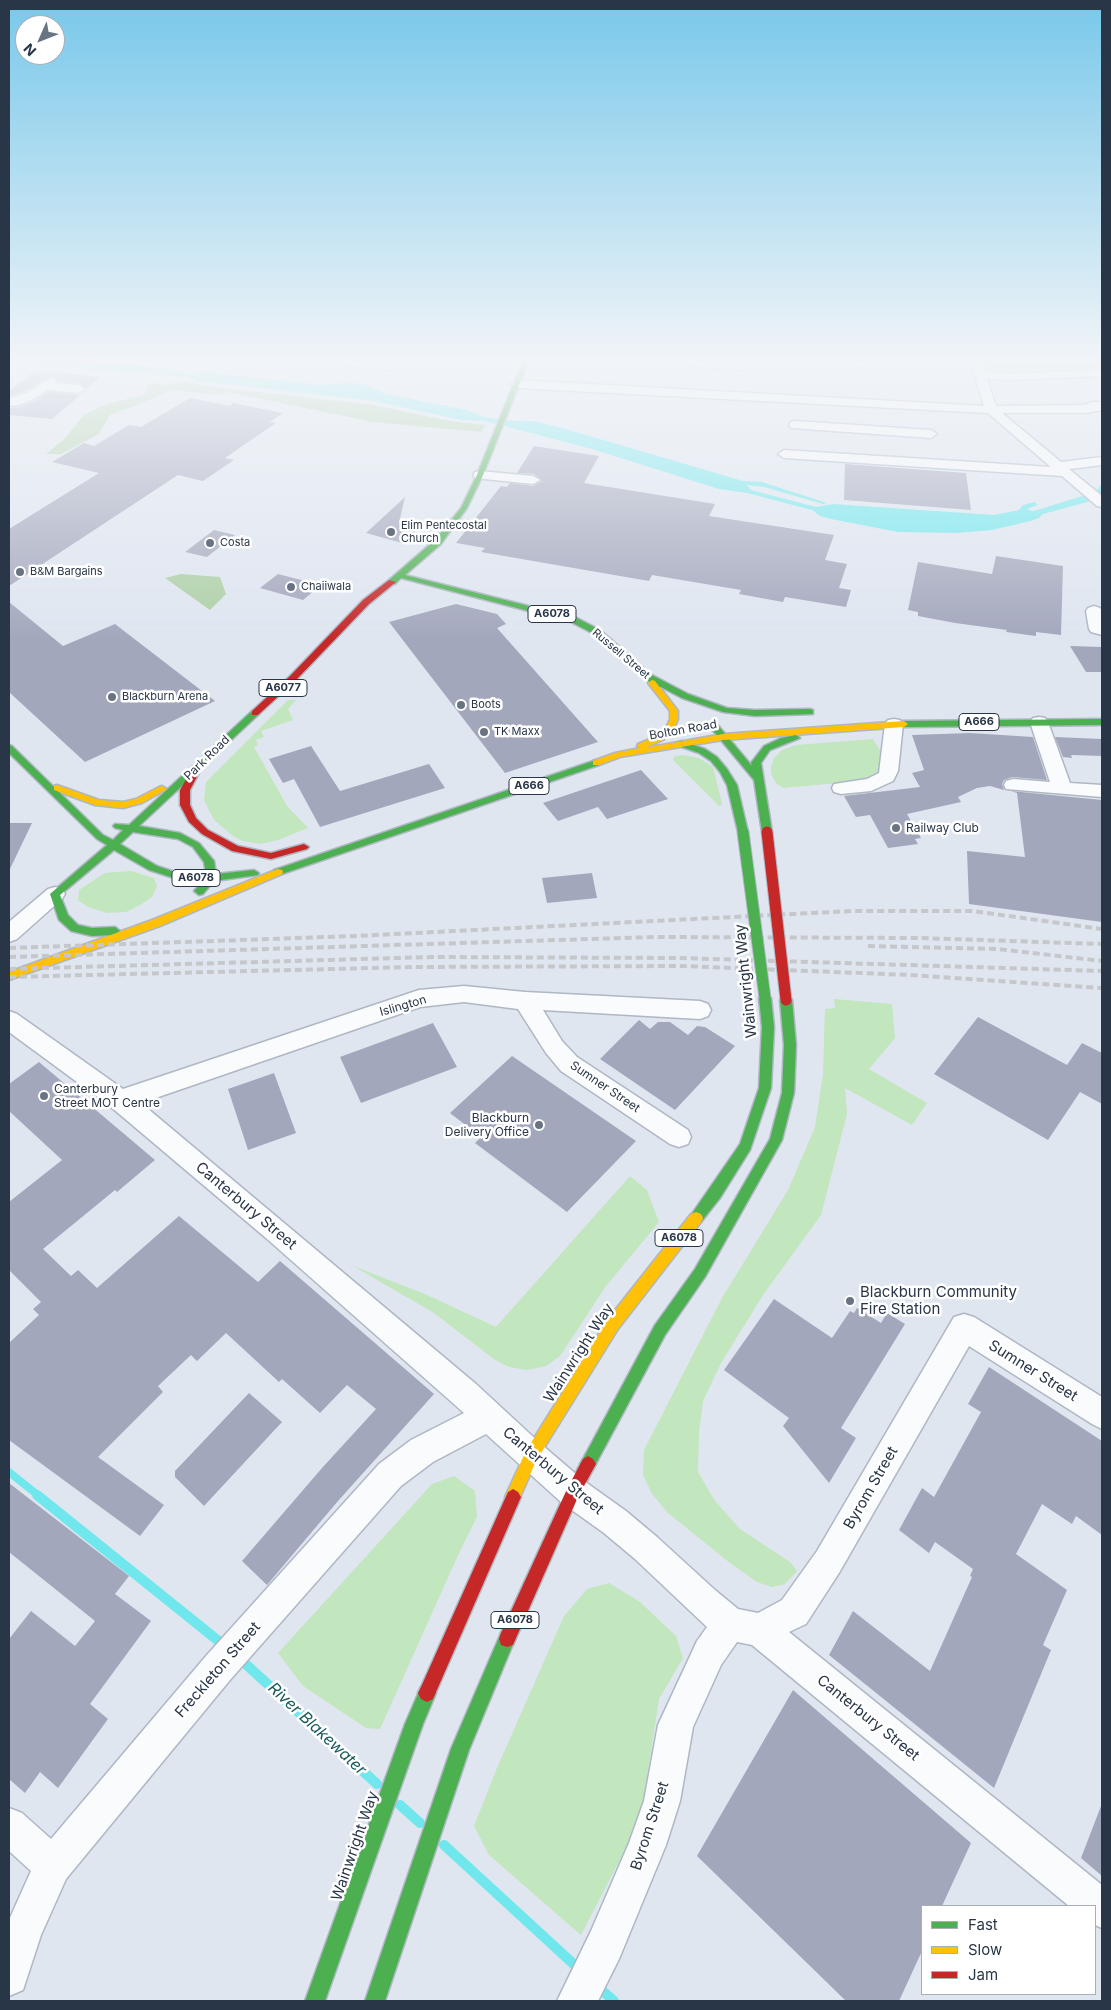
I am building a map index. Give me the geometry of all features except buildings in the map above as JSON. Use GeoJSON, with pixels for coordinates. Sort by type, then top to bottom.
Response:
{"type":"FeatureCollection","features":[{"type":"Feature","properties":{"kind":"highway","name":"A6077"},"geometry":{"type":"LineString","coordinates":[[400,576],[438,542],[464,508],[489,454]]}},
{"type":"Feature","properties":{"kind":"highway","name":"Russell Street"},"geometry":{"type":"LineString","coordinates":[[400,576],[574,620],[597,632],[644,674],[708,720],[726,741]]}},
{"type":"Feature","properties":{"kind":"highway","name":"Park Road"},"geometry":{"type":"LineString","coordinates":[[62,888],[112,846],[293,678],[366,602],[400,576]]}},
{"type":"Feature","properties":{"kind":"highway","name":"Russell Street"},"geometry":{"type":"LineString","coordinates":[[366,602],[403,590],[444,588]]}},
{"type":"Feature","properties":{"kind":"highway","name":"Bolton Road"},"geometry":{"type":"LineString","coordinates":[[644,674],[685,696],[714,707],[739,712],[779,714],[822,712]]}},
{"type":"Feature","properties":{"kind":"highway"},"geometry":{"type":"LineString","coordinates":[[618,755],[660,738],[669,731],[673,724],[674,711],[644,674]]}},
{"type":"Feature","properties":{"kind":"highway"},"geometry":{"type":"LineString","coordinates":[[740,735],[758,722],[779,714]]}},
{"type":"Feature","properties":{"kind":"highway","name":"Bolton Road"},"geometry":{"type":"LineString","coordinates":[[287,868],[618,755],[682,744],[726,741],[740,735],[894,724],[1102,722]]}},
{"type":"Feature","properties":{"kind":"highway","name":"A6078"},"geometry":{"type":"LineString","coordinates":[[375,2001],[409,1905],[460,1749],[522,1604],[573,1492],[660,1330],[700,1273],[776,1140],[788,1093],[790,1045],[766,817],[757,778],[756,763],[767,748],[782,741],[857,727]]}},
{"type":"Feature","properties":{"kind":"highway"},"geometry":{"type":"LineString","coordinates":[[726,741],[726,760],[732,785]]}},
{"type":"Feature","properties":{"kind":"highway","name":"A6078"},"geometry":{"type":"LineString","coordinates":[[726,741],[757,778]]}},
{"type":"Feature","properties":{"kind":"highway","name":"Wainwright Way"},"geometry":{"type":"LineString","coordinates":[[315,2001],[361,1877],[414,1724],[531,1456],[613,1324],[665,1255],[715,1194],[746,1146],[764,1088],[768,1027],[765,998],[743,832],[732,785],[714,759],[702,751],[682,744]]}},
{"type":"Feature","properties":{"kind":"highway","name":"A6078"},"geometry":{"type":"LineString","coordinates":[[9,748],[72,808],[85,824],[112,846],[165,873],[192,878],[211,878],[287,868]]}},
{"type":"Feature","properties":{"kind":"highway"},"geometry":{"type":"LineString","coordinates":[[196,769],[185,790],[185,805],[192,820],[215,838],[235,850],[271,856],[318,843]]}},
{"type":"Feature","properties":{"kind":"highway","name":"A6078"},"geometry":{"type":"LineString","coordinates":[[47,784],[81,798],[104,804],[123,806],[139,801],[196,769]]}},
{"type":"Feature","properties":{"kind":"highway"},"geometry":{"type":"LineString","coordinates":[[72,808],[100,820],[130,829],[180,836],[196,845],[209,861],[211,878],[187,904],[156,923]]}},
{"type":"Feature","properties":{"kind":"highway"},"geometry":{"type":"LineString","coordinates":[[72,808],[82,834]]}},
{"type":"Feature","properties":{"kind":"highway"},"geometry":{"type":"LineString","coordinates":[[391,821],[418,812],[440,816]]}},
{"type":"Feature","properties":{"kind":"highway"},"geometry":{"type":"LineString","coordinates":[[74,864],[62,888],[63,917],[68,924],[82,931],[107,932],[143,928]]}},
{"type":"Feature","properties":{"kind":"highway"},"geometry":{"type":"LineString","coordinates":[[9,976],[156,923],[287,868]]}},
{"type":"Feature","properties":{"kind":"street"},"geometry":{"type":"LineString","coordinates":[[788,454],[1060,469],[1102,461]]}},
{"type":"Feature","properties":{"kind":"street"},"geometry":{"type":"LineString","coordinates":[[1042,454],[1102,502]]}},
{"type":"Feature","properties":{"kind":"street"},"geometry":{"type":"LineString","coordinates":[[480,475],[533,480]]}},
{"type":"Feature","properties":{"kind":"street"},"geometry":{"type":"LineString","coordinates":[[1094,611],[1098,629],[1102,630]]}},
{"type":"Feature","properties":{"kind":"street"},"geometry":{"type":"LineString","coordinates":[[1038,722],[1062,788]]}},
{"type":"Feature","properties":{"kind":"street"},"geometry":{"type":"LineString","coordinates":[[841,788],[871,785],[886,777],[889,771],[894,724]]}},
{"type":"Feature","properties":{"kind":"street"},"geometry":{"type":"LineString","coordinates":[[1013,785],[1102,791]]}},
{"type":"Feature","properties":{"kind":"street","name":"Park Road"},"geometry":{"type":"LineString","coordinates":[[9,934],[62,888]]}},
{"type":"Feature","properties":{"kind":"street","name":"Islington"},"geometry":{"type":"LineString","coordinates":[[120,1100],[419,999],[464,994],[525,1001],[700,1010]]}},
{"type":"Feature","properties":{"kind":"street","name":"Sumner Street"},"geometry":{"type":"LineString","coordinates":[[525,1001],[554,1048],[569,1064],[679,1137]]}},
{"type":"Feature","properties":{"kind":"street","name":"Canterbury Street"},"geometry":{"type":"LineString","coordinates":[[9,1020],[120,1100],[275,1230],[489,1416],[573,1492],[615,1522],[646,1548],[703,1602],[745,1627],[1102,1909]]}},
{"type":"Feature","properties":{"kind":"street","name":"Sumner Street"},"geometry":{"type":"LineString","coordinates":[[964,1327],[1102,1414]]}},
{"type":"Feature","properties":{"kind":"street","name":"Byrom Street"},"geometry":{"type":"LineString","coordinates":[[577,2001],[605,1945],[647,1844],[662,1801],[676,1725],[709,1653],[745,1627],[794,1612],[819,1576],[964,1327]]}},
{"type":"Feature","properties":{"kind":"street","name":"Freckleton Street"},"geometry":{"type":"LineString","coordinates":[[9,1976],[23,1932],[53,1866],[218,1668],[390,1475],[422,1451],[489,1416]]}},
{"type":"Feature","properties":{"kind":"street"},"geometry":{"type":"LineString","coordinates":[[9,1826],[53,1866]]}},
{"type":"Feature","properties":{"kind":"green space"},"geometry":{"type":"Polygon","coordinates":[[[181,574],[220,577],[226,594],[210,610],[165,578],[181,574]]]}},
{"type":"Feature","properties":{"kind":"green space"},"geometry":{"type":"Polygon","coordinates":[[[288,700],[296,700],[288,709],[293,720],[261,731],[264,737],[256,740],[258,745],[254,747],[287,806],[308,828],[278,840],[261,844],[243,841],[233,836],[214,820],[204,800],[206,782],[288,700]]]}},
{"type":"Feature","properties":{"kind":"green space"},"geometry":{"type":"Polygon","coordinates":[[[873,739],[880,750],[880,773],[871,780],[783,788],[776,783],[771,774],[774,758],[782,750],[796,745],[873,739]]]}},
{"type":"Feature","properties":{"kind":"green space"},"geometry":{"type":"Polygon","coordinates":[[[683,755],[699,758],[713,767],[722,804],[719,806],[673,760],[675,756],[683,755]]]}},
{"type":"Feature","properties":{"kind":"green space"},"geometry":{"type":"Polygon","coordinates":[[[131,871],[154,878],[157,886],[152,897],[140,905],[126,912],[107,913],[88,907],[78,900],[79,890],[105,873],[131,871]]]}},
{"type":"Feature","properties":{"kind":"green space"},"geometry":{"type":"Polygon","coordinates":[[[834,999],[892,1004],[895,1038],[869,1069],[927,1103],[912,1125],[845,1088],[847,1114],[821,1215],[763,1295],[721,1363],[703,1401],[699,1432],[698,1472],[715,1501],[740,1529],[790,1562],[797,1571],[785,1584],[772,1587],[757,1582],[730,1563],[668,1513],[652,1494],[643,1475],[644,1450],[722,1298],[788,1190],[815,1127],[823,1074],[825,1009],[835,1008],[834,999]]]}},
{"type":"Feature","properties":{"kind":"green space"},"geometry":{"type":"Polygon","coordinates":[[[630,1176],[647,1190],[659,1222],[606,1286],[560,1356],[546,1366],[527,1370],[509,1367],[495,1360],[434,1313],[353,1266],[427,1295],[496,1327],[630,1176]]]}},
{"type":"Feature","properties":{"kind":"green space"},"geometry":{"type":"Polygon","coordinates":[[[454,1476],[475,1491],[477,1517],[380,1729],[366,1728],[303,1686],[278,1653],[432,1484],[454,1476]]]}},
{"type":"Feature","properties":{"kind":"green space"},"geometry":{"type":"Polygon","coordinates":[[[609,1583],[640,1602],[676,1636],[683,1658],[659,1699],[643,1803],[625,1850],[581,1935],[489,1855],[474,1826],[497,1768],[564,1616],[587,1589],[609,1583]]]}},
{"type":"Feature","properties":{"kind":"water"},"geometry":{"type":"Polygon","coordinates":[[[607,454],[650,454],[743,481],[762,482],[827,503],[823,504],[764,487],[747,485],[751,490],[816,507],[833,504],[994,515],[1019,510],[1023,505],[1035,502],[1038,505],[1027,509],[1037,510],[1095,492],[1102,484],[1102,498],[1043,514],[1031,521],[992,530],[956,533],[898,532],[831,519],[820,516],[812,510],[747,493],[719,489],[607,454]]]}},
{"type":"Feature","properties":{"kind":"waterway","name":"River Blakewater"},"geometry":{"type":"LineString","coordinates":[[9,1472],[39,1496]]}},
{"type":"Feature","properties":{"kind":"waterway","name":"River Blakewater"},"geometry":{"type":"LineString","coordinates":[[37,1495],[226,1647]]}},
{"type":"Feature","properties":{"kind":"waterway","name":"River Blakewater"},"geometry":{"type":"LineString","coordinates":[[239,1658],[377,1784]]}},
{"type":"Feature","properties":{"kind":"waterway","name":"River Blakewater"},"geometry":{"type":"LineString","coordinates":[[400,1805],[420,1823]]}},
{"type":"Feature","properties":{"kind":"waterway","name":"River Blakewater"},"geometry":{"type":"LineString","coordinates":[[444,1845],[580,1970]]}},
{"type":"Feature","properties":{"kind":"waterway","name":"River Blakewater"},"geometry":{"type":"LineString","coordinates":[[597,1986],[614,2001]]}},
{"type":"Feature","properties":{"kind":"railway"},"geometry":{"type":"LineString","coordinates":[[9,948],[356,936],[852,911],[972,911],[1102,929]]}},
{"type":"Feature","properties":{"kind":"railway"},"geometry":{"type":"LineString","coordinates":[[9,957],[655,937],[920,938],[1102,944]]}},
{"type":"Feature","properties":{"kind":"railway"},"geometry":{"type":"LineString","coordinates":[[868,946],[997,949],[1102,961]]}},
{"type":"Feature","properties":{"kind":"railway"},"geometry":{"type":"LineString","coordinates":[[9,969],[432,957],[680,958],[1102,971]]}},
{"type":"Feature","properties":{"kind":"railway"},"geometry":{"type":"LineString","coordinates":[[9,977],[413,967],[683,966],[910,975],[1102,988]]}},
{"type":"Feature","properties":{"kind":"traffic: fast"},"geometry":{"type":"LineString","coordinates":[[392,582],[438,542],[464,508],[488,454]]}},
{"type":"Feature","properties":{"kind":"traffic: fast"},"geometry":{"type":"LineString","coordinates":[[400,576],[574,620],[597,632],[658,685]]}},
{"type":"Feature","properties":{"kind":"traffic: fast"},"geometry":{"type":"LineString","coordinates":[[644,674],[685,696],[726,710],[755,713],[810,712]]}},
{"type":"Feature","properties":{"kind":"traffic: fast"},"geometry":{"type":"LineString","coordinates":[[115,931],[92,932],[75,928],[63,917],[55,894],[112,846],[255,713]]}},
{"type":"Feature","properties":{"kind":"traffic: fast"},"geometry":{"type":"LineString","coordinates":[[904,724],[1102,722]]}},
{"type":"Feature","properties":{"kind":"traffic: fast"},"geometry":{"type":"LineString","coordinates":[[713,725],[757,778]]}},
{"type":"Feature","properties":{"kind":"traffic: fast"},"geometry":{"type":"LineString","coordinates":[[767,832],[756,763],[767,748],[781,741],[796,738]]}},
{"type":"Feature","properties":{"kind":"traffic: fast"},"geometry":{"type":"LineString","coordinates":[[682,744],[702,751],[714,759],[724,771],[732,785],[743,832]]}},
{"type":"Feature","properties":{"kind":"traffic: fast"},"geometry":{"type":"LineString","coordinates":[[9,748],[100,837],[153,868],[177,876],[192,878],[211,878],[254,873]]}},
{"type":"Feature","properties":{"kind":"traffic: fast"},"geometry":{"type":"LineString","coordinates":[[278,872],[596,763]]}},
{"type":"Feature","properties":{"kind":"traffic: fast"},"geometry":{"type":"LineString","coordinates":[[118,826],[180,836],[196,845],[209,861],[211,870],[211,878],[199,891]]}},
{"type":"Feature","properties":{"kind":"traffic: fast"},"geometry":{"type":"LineString","coordinates":[[743,832],[765,998]]}},
{"type":"Feature","properties":{"kind":"traffic: fast"},"geometry":{"type":"LineString","coordinates":[[696,1218],[715,1194],[746,1146],[765,1088],[768,1027],[765,998]]}},
{"type":"Feature","properties":{"kind":"traffic: fast"},"geometry":{"type":"LineString","coordinates":[[588,1464],[660,1330],[700,1273],[776,1140],[788,1093],[790,1045],[786,1000]]}},
{"type":"Feature","properties":{"kind":"traffic: fast"},"geometry":{"type":"LineString","coordinates":[[375,2001],[460,1749],[507,1639]]}},
{"type":"Feature","properties":{"kind":"traffic: fast"},"geometry":{"type":"LineString","coordinates":[[315,2001],[414,1724],[427,1693]]}},
{"type":"Feature","properties":{"kind":"traffic: slow"},"geometry":{"type":"LineString","coordinates":[[641,746],[660,738],[669,731],[674,719],[674,711],[652,683]]}},
{"type":"Feature","properties":{"kind":"traffic: slow"},"geometry":{"type":"LineString","coordinates":[[596,763],[618,755],[723,737],[904,724]]}},
{"type":"Feature","properties":{"kind":"traffic: slow"},"geometry":{"type":"LineString","coordinates":[[57,788],[98,803],[123,805],[139,801],[162,789]]}},
{"type":"Feature","properties":{"kind":"traffic: slow"},"geometry":{"type":"LineString","coordinates":[[9,976],[156,923],[278,872]]}},
{"type":"Feature","properties":{"kind":"traffic: slow"},"geometry":{"type":"LineString","coordinates":[[513,1497],[531,1456],[613,1324],[696,1218]]}},
{"type":"Feature","properties":{"kind":"traffic: jam"},"geometry":{"type":"LineString","coordinates":[[255,713],[293,678],[366,602],[392,582]]}},
{"type":"Feature","properties":{"kind":"traffic: jam"},"geometry":{"type":"LineString","coordinates":[[195,771],[185,790],[185,805],[192,820],[205,832],[235,849],[271,856],[304,847]]}},
{"type":"Feature","properties":{"kind":"traffic: jam"},"geometry":{"type":"LineString","coordinates":[[767,832],[786,1000]]}},
{"type":"Feature","properties":{"kind":"traffic: jam"},"geometry":{"type":"LineString","coordinates":[[507,1639],[573,1492],[588,1464]]}},
{"type":"Feature","properties":{"kind":"traffic: jam"},"geometry":{"type":"LineString","coordinates":[[427,1693],[513,1497]]}},
{"type":"Feature","properties":{"kind":"place","name":"Elim Pentecostal Church"},"geometry":{"type":"Point","coordinates":[391,532]}},
{"type":"Feature","properties":{"kind":"place","name":"Costa"},"geometry":{"type":"Point","coordinates":[210,543]}},
{"type":"Feature","properties":{"kind":"place","name":"B&M Bargains"},"geometry":{"type":"Point","coordinates":[20,572]}},
{"type":"Feature","properties":{"kind":"place","name":"Chaiiwala"},"geometry":{"type":"Point","coordinates":[291,587]}},
{"type":"Feature","properties":{"kind":"place","name":"Blackburn Arena"},"geometry":{"type":"Point","coordinates":[112,697]}},
{"type":"Feature","properties":{"kind":"place","name":"Boots"},"geometry":{"type":"Point","coordinates":[461,705]}},
{"type":"Feature","properties":{"kind":"place","name":"TK Maxx"},"geometry":{"type":"Point","coordinates":[484,732]}},
{"type":"Feature","properties":{"kind":"place","name":"Railway Club"},"geometry":{"type":"Point","coordinates":[896,828]}},
{"type":"Feature","properties":{"kind":"place","name":"Canterbury Street MOT Centre"},"geometry":{"type":"Point","coordinates":[44,1096]}},
{"type":"Feature","properties":{"kind":"place","name":"Blackburn Delivery Office"},"geometry":{"type":"Point","coordinates":[539,1125]}},
{"type":"Feature","properties":{"kind":"place","name":"Blackburn Community Fire Station"},"geometry":{"type":"Point","coordinates":[850,1301]}}]}
